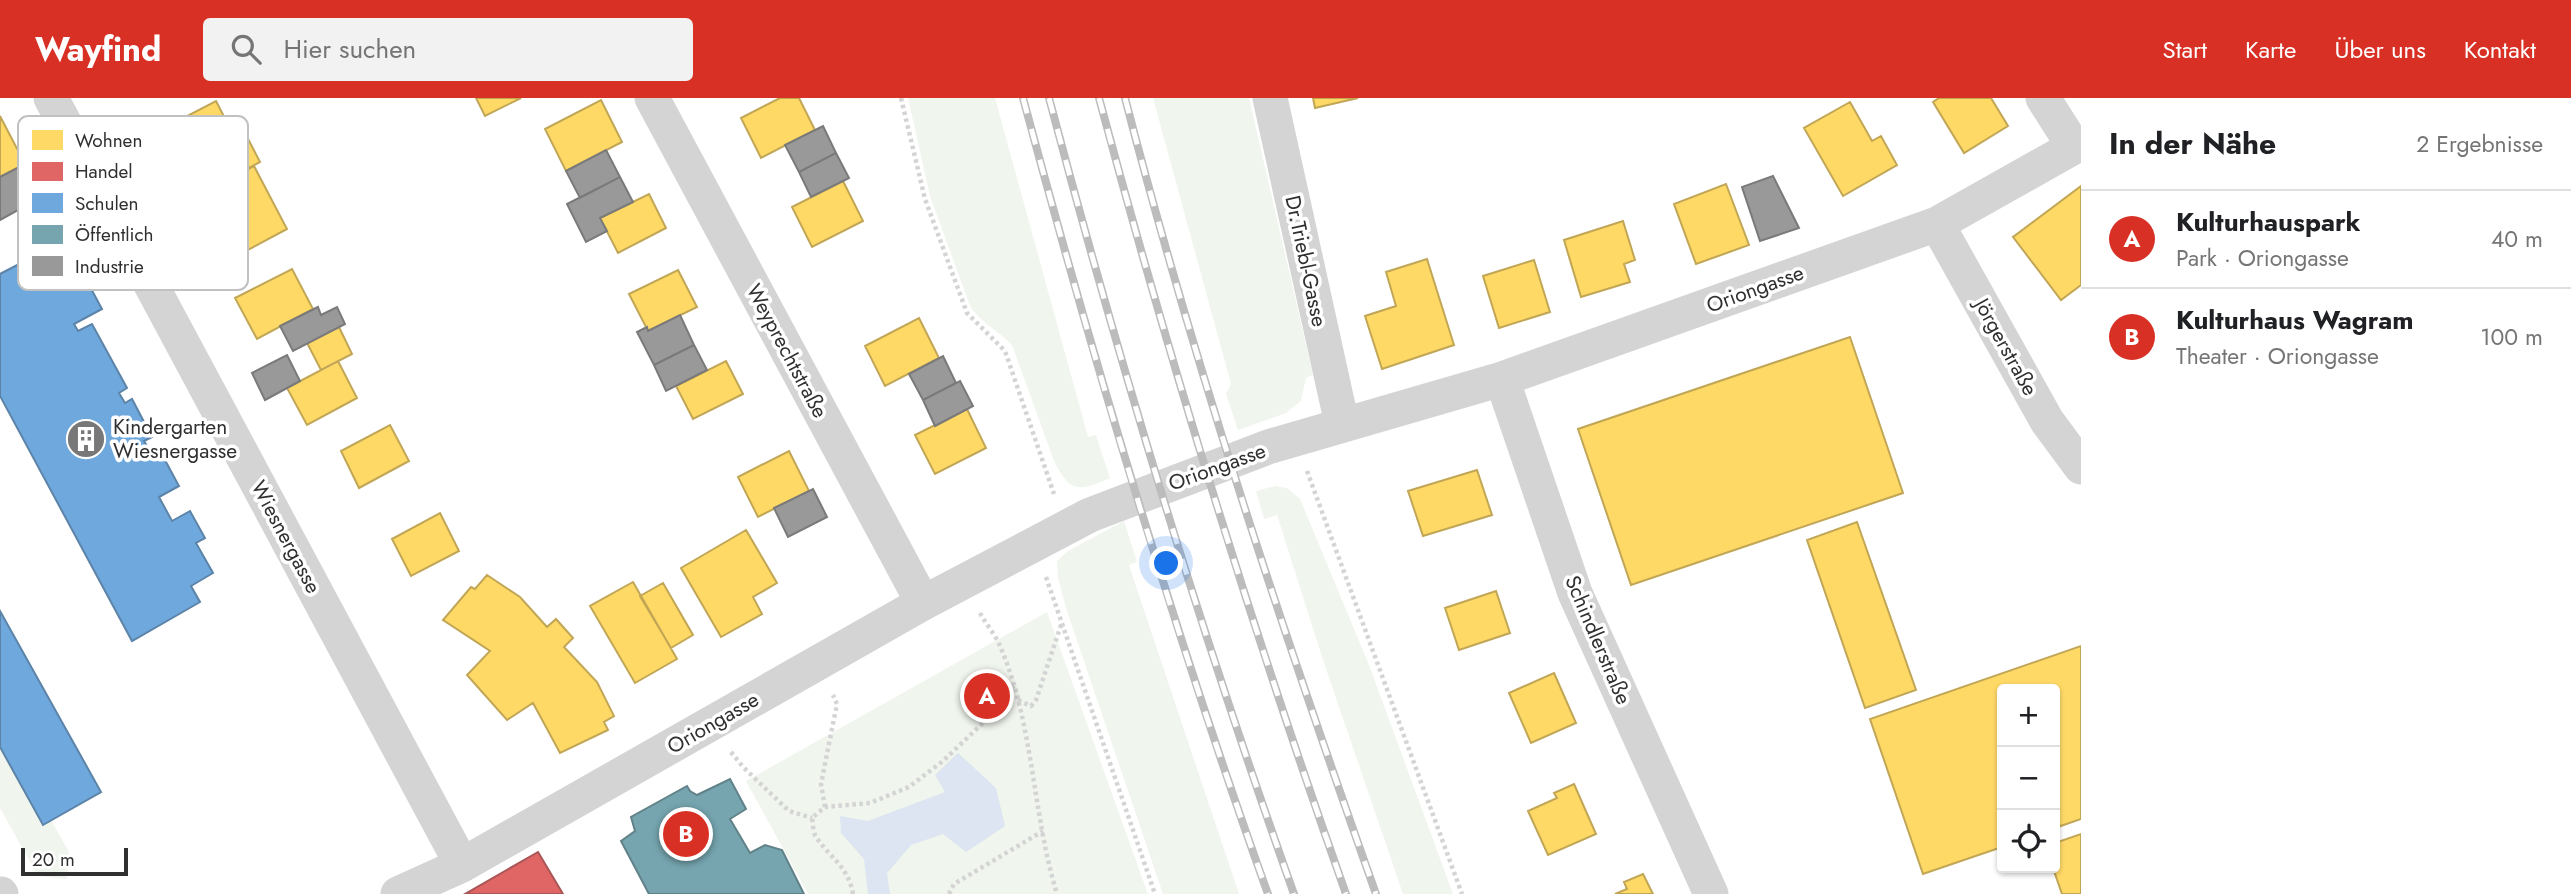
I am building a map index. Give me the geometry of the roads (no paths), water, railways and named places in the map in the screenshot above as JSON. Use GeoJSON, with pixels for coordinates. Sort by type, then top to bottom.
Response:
{"type":"FeatureCollection","features":[{"type":"Feature","properties":{"kind":"street","name":"Wiesnergasse"},"geometry":{"type":"LineString","coordinates":[[51,98],[61,116]]}},
{"type":"Feature","properties":{"kind":"street","name":"Weyprechtstraße"},"geometry":{"type":"LineString","coordinates":[[652,98],[923,603]]}},
{"type":"Feature","properties":{"kind":"street","name":"Dr.Triebl-Gasse"},"geometry":{"type":"LineString","coordinates":[[1270,98],[1342,424]]}},
{"type":"Feature","properties":{"kind":"street"},"geometry":{"type":"LineString","coordinates":[[2043,98],[2077,145]]}},
{"type":"Feature","properties":{"kind":"street","name":"Oriongasse"},"geometry":{"type":"LineString","coordinates":[[398,894],[462,865],[923,603],[1090,515],[1295,439],[1503,379],[1937,224],[2077,145]]}},
{"type":"Feature","properties":{"kind":"street","name":"Jörgerstraße"},"geometry":{"type":"LineString","coordinates":[[1937,224],[2047,421],[2081,467]]}},
{"type":"Feature","properties":{"kind":"street","name":"Wiesnergasse"},"geometry":{"type":"LineString","coordinates":[[154,290],[462,865]]}},
{"type":"Feature","properties":{"kind":"street","name":"Schindlerstraße"},"geometry":{"type":"LineString","coordinates":[[1503,379],[1575,593],[1711,894]]}},
{"type":"Feature","properties":{"kind":"railway"},"geometry":{"type":"LineString","coordinates":[[1023,98],[1137,499],[1200,697],[1268,894]]}},
{"type":"Feature","properties":{"kind":"railway"},"geometry":{"type":"LineString","coordinates":[[1049,98],[1163,499],[1226,697],[1294,894]]}},
{"type":"Feature","properties":{"kind":"railway"},"geometry":{"type":"LineString","coordinates":[[1099,98],[1155,299],[1215,498],[1278,697],[1346,894]]}},
{"type":"Feature","properties":{"kind":"railway"},"geometry":{"type":"LineString","coordinates":[[1125,98],[1181,299],[1242,499],[1376,894]]}},
{"type":"Feature","properties":{"kind":"place","name":"Kindergarten Wiesnergasse"},"geometry":{"type":"Point","coordinates":[86,439]}},
{"type":"Feature","properties":{"kind":"place","name":"Kulturhauspark"},"geometry":{"type":"Point","coordinates":[987,696]}},
{"type":"Feature","properties":{"kind":"place","name":"Kulturhaus Wagram"},"geometry":{"type":"Point","coordinates":[686,834]}}]}
